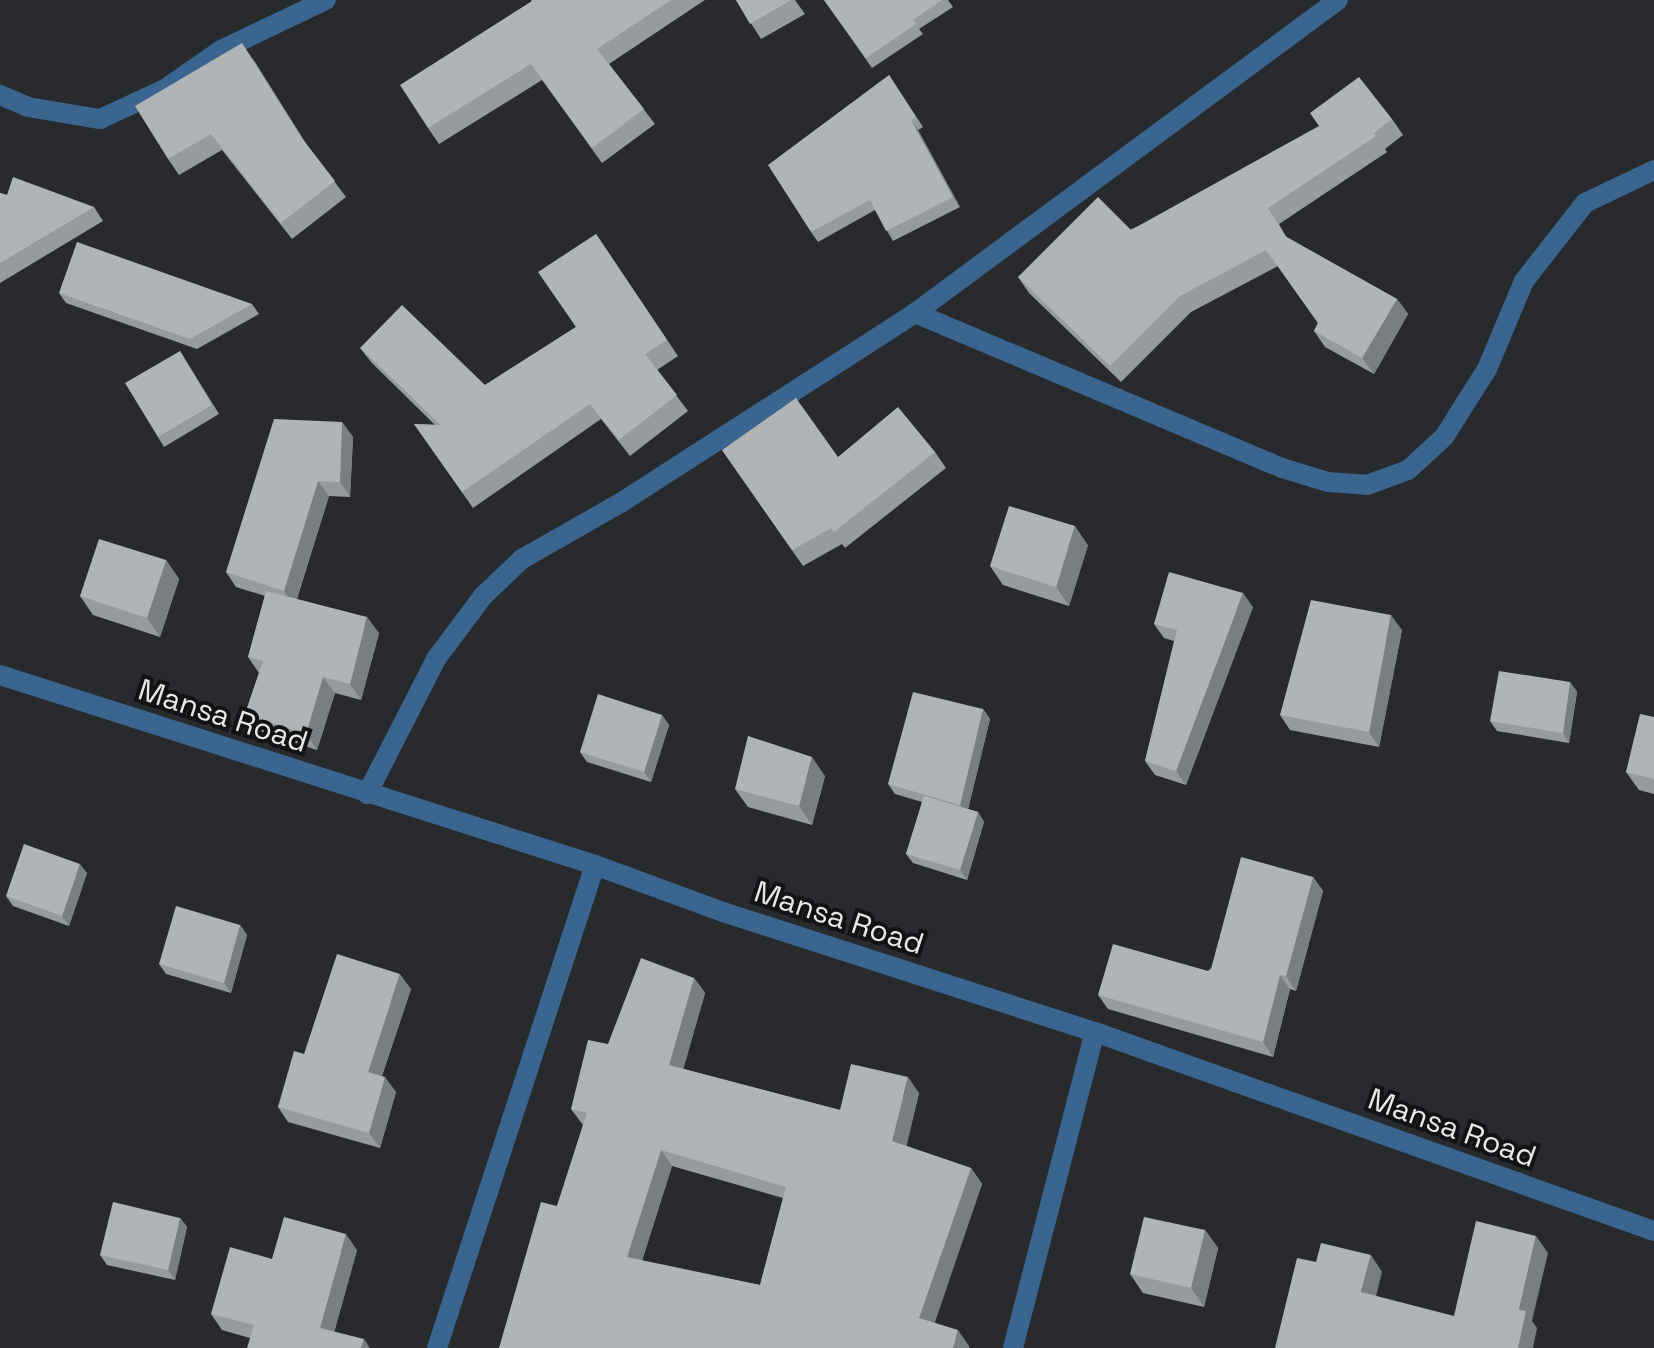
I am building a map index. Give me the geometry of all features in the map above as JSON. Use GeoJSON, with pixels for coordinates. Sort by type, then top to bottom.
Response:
{"type":"FeatureCollection","features":[{"type":"Feature","properties":{"kind":"street"},"geometry":{"type":"LineString","coordinates":[[0,95],[28,107],[100,119],[165,89],[221,50],[326,0]]}},
{"type":"Feature","properties":{"kind":"street"},"geometry":{"type":"LineString","coordinates":[[367,794],[436,659],[483,596],[522,559],[622,502],[915,313],[1338,0]]}},
{"type":"Feature","properties":{"kind":"street"},"geometry":{"type":"LineString","coordinates":[[915,313],[1282,468],[1328,482],[1367,485],[1408,470],[1444,437],[1487,369],[1524,281],[1585,203],[1654,170]]}},
{"type":"Feature","properties":{"kind":"street","name":"Mansa Road"},"geometry":{"type":"LineString","coordinates":[[0,675],[595,865],[723,912],[1095,1032],[1654,1231]]}},
{"type":"Feature","properties":{"kind":"street"},"geometry":{"type":"LineString","coordinates":[[437,1348],[595,865]]}},
{"type":"Feature","properties":{"kind":"street"},"geometry":{"type":"LineString","coordinates":[[1013,1348],[1095,1032]]}},
{"type":"Feature","properties":{"kind":"building"},"geometry":{"type":"Polygon","coordinates":[[[531,0],[671,0],[597,49],[644,109],[592,148],[531,64],[428,128],[400,85],[531,0]]]}},
{"type":"Feature","properties":{"kind":"building"},"geometry":{"type":"Polygon","coordinates":[[[736,0],[791,0],[750,24],[736,0]]]}},
{"type":"Feature","properties":{"kind":"building"},"geometry":{"type":"Polygon","coordinates":[[[824,0],[942,0],[913,20],[916,24],[866,58],[824,0]]]}},
{"type":"Feature","properties":{"kind":"building"},"geometry":{"type":"Polygon","coordinates":[[[242,43],[301,137],[335,181],[281,223],[211,134],[168,159],[135,106],[242,43]]]}},
{"type":"Feature","properties":{"kind":"building"},"geometry":{"type":"Polygon","coordinates":[[[889,75],[916,117],[911,120],[953,197],[886,231],[870,200],[811,232],[768,165],[889,75]]]}},
{"type":"Feature","properties":{"kind":"building"},"geometry":{"type":"Polygon","coordinates":[[[1359,77],[1392,119],[1374,133],[1376,136],[1268,208],[1285,236],[1397,299],[1362,358],[1314,331],[1318,323],[1266,250],[1180,296],[1110,366],[1018,277],[1098,197],[1131,230],[1319,126],[1310,113],[1359,77]]]}},
{"type":"Feature","properties":{"kind":"building"},"geometry":{"type":"Polygon","coordinates":[[[13,177],[94,207],[0,263],[0,193],[7,195],[13,177]]]}},
{"type":"Feature","properties":{"kind":"building"},"geometry":{"type":"Polygon","coordinates":[[[596,234],[667,340],[645,354],[677,395],[619,440],[590,404],[462,492],[414,424],[441,425],[360,348],[402,305],[485,385],[576,327],[538,272],[596,234]]]}},
{"type":"Feature","properties":{"kind":"building"},"geometry":{"type":"Polygon","coordinates":[[[77,242],[252,304],[190,339],[59,293],[77,242]]]}},
{"type":"Feature","properties":{"kind":"building"},"geometry":{"type":"Polygon","coordinates":[[[180,351],[212,405],[158,437],[125,383],[180,351]]]}},
{"type":"Feature","properties":{"kind":"building"},"geometry":{"type":"Polygon","coordinates":[[[796,398],[838,457],[898,407],[935,452],[834,532],[831,528],[792,550],[722,450],[796,398]]]}},
{"type":"Feature","properties":{"kind":"building"},"geometry":{"type":"Polygon","coordinates":[[[274,419],[342,422],[340,482],[318,481],[284,591],[226,572],[274,419]]]}},
{"type":"Feature","properties":{"kind":"building"},"geometry":{"type":"Polygon","coordinates":[[[1009,506],[1075,526],[1056,587],[990,566],[1009,506]]]}},
{"type":"Feature","properties":{"kind":"building"},"geometry":{"type":"Polygon","coordinates":[[[99,539],[166,560],[147,618],[80,596],[99,539]]]}},
{"type":"Feature","properties":{"kind":"building"},"geometry":{"type":"Polygon","coordinates":[[[1169,572],[1243,593],[1176,771],[1145,761],[1177,630],[1154,624],[1169,572]]]}},
{"type":"Feature","properties":{"kind":"building"},"geometry":{"type":"Polygon","coordinates":[[[266,591],[367,617],[350,684],[323,677],[306,734],[245,714],[263,661],[248,657],[266,591]]]}},
{"type":"Feature","properties":{"kind":"building"},"geometry":{"type":"Polygon","coordinates":[[[1311,600],[1391,615],[1369,732],[1280,715],[1311,600]]]}},
{"type":"Feature","properties":{"kind":"building"},"geometry":{"type":"Polygon","coordinates":[[[1499,671],[1570,682],[1563,733],[1490,721],[1499,671]]]}},
{"type":"Feature","properties":{"kind":"building"},"geometry":{"type":"Polygon","coordinates":[[[913,692],[983,709],[960,805],[888,784],[913,692]]]}},
{"type":"Feature","properties":{"kind":"building"},"geometry":{"type":"Polygon","coordinates":[[[598,694],[662,715],[644,772],[580,752],[598,694]]]}},
{"type":"Feature","properties":{"kind":"building"},"geometry":{"type":"Polygon","coordinates":[[[1640,714],[1654,717],[1654,779],[1626,772],[1640,714]]]}},
{"type":"Feature","properties":{"kind":"building"},"geometry":{"type":"Polygon","coordinates":[[[748,736],[812,757],[799,806],[735,789],[748,736]]]}},
{"type":"Feature","properties":{"kind":"building"},"geometry":{"type":"Polygon","coordinates":[[[924,796],[978,812],[960,870],[906,854],[924,796]]]}},
{"type":"Feature","properties":{"kind":"building"},"geometry":{"type":"Polygon","coordinates":[[[24,844],[80,864],[62,916],[6,896],[24,844]]]}},
{"type":"Feature","properties":{"kind":"building"},"geometry":{"type":"Polygon","coordinates":[[[1241,857],[1313,877],[1286,976],[1280,975],[1263,1042],[1098,995],[1113,944],[1208,971],[1211,969],[1241,857]]]}},
{"type":"Feature","properties":{"kind":"building"},"geometry":{"type":"Polygon","coordinates":[[[176,906],[240,925],[224,983],[159,964],[176,906]]]}},
{"type":"Feature","properties":{"kind":"building"},"geometry":{"type":"Polygon","coordinates":[[[337,954],[400,974],[368,1072],[385,1077],[369,1133],[278,1107],[294,1051],[304,1054],[337,954]]]}},
{"type":"Feature","properties":{"kind":"building"},"geometry":{"type":"Polygon","coordinates":[[[641,958],[694,978],[669,1065],[840,1110],[851,1064],[908,1077],[892,1141],[971,1168],[919,1318],[958,1330],[953,1348],[499,1348],[541,1202],[557,1206],[587,1113],[571,1109],[588,1040],[608,1044],[641,958]],[[661,1150],[627,1257],[760,1285],[786,1187],[661,1150]]]}},
{"type":"Feature","properties":{"kind":"building"},"geometry":{"type":"Polygon","coordinates":[[[113,1202],[180,1218],[168,1270],[100,1255],[113,1202]]]}},
{"type":"Feature","properties":{"kind":"building"},"geometry":{"type":"Polygon","coordinates":[[[284,1217],[346,1234],[320,1328],[364,1339],[361,1348],[247,1348],[254,1325],[211,1314],[230,1247],[272,1259],[284,1217]]]}},
{"type":"Feature","properties":{"kind":"building"},"geometry":{"type":"Polygon","coordinates":[[[1144,1217],[1205,1230],[1191,1288],[1130,1274],[1144,1217]]]}},
{"type":"Feature","properties":{"kind":"building"},"geometry":{"type":"Polygon","coordinates":[[[1476,1221],[1536,1236],[1519,1310],[1526,1311],[1518,1348],[1275,1348],[1297,1258],[1316,1262],[1321,1243],[1371,1255],[1361,1292],[1454,1316],[1476,1221]]]}}]}
